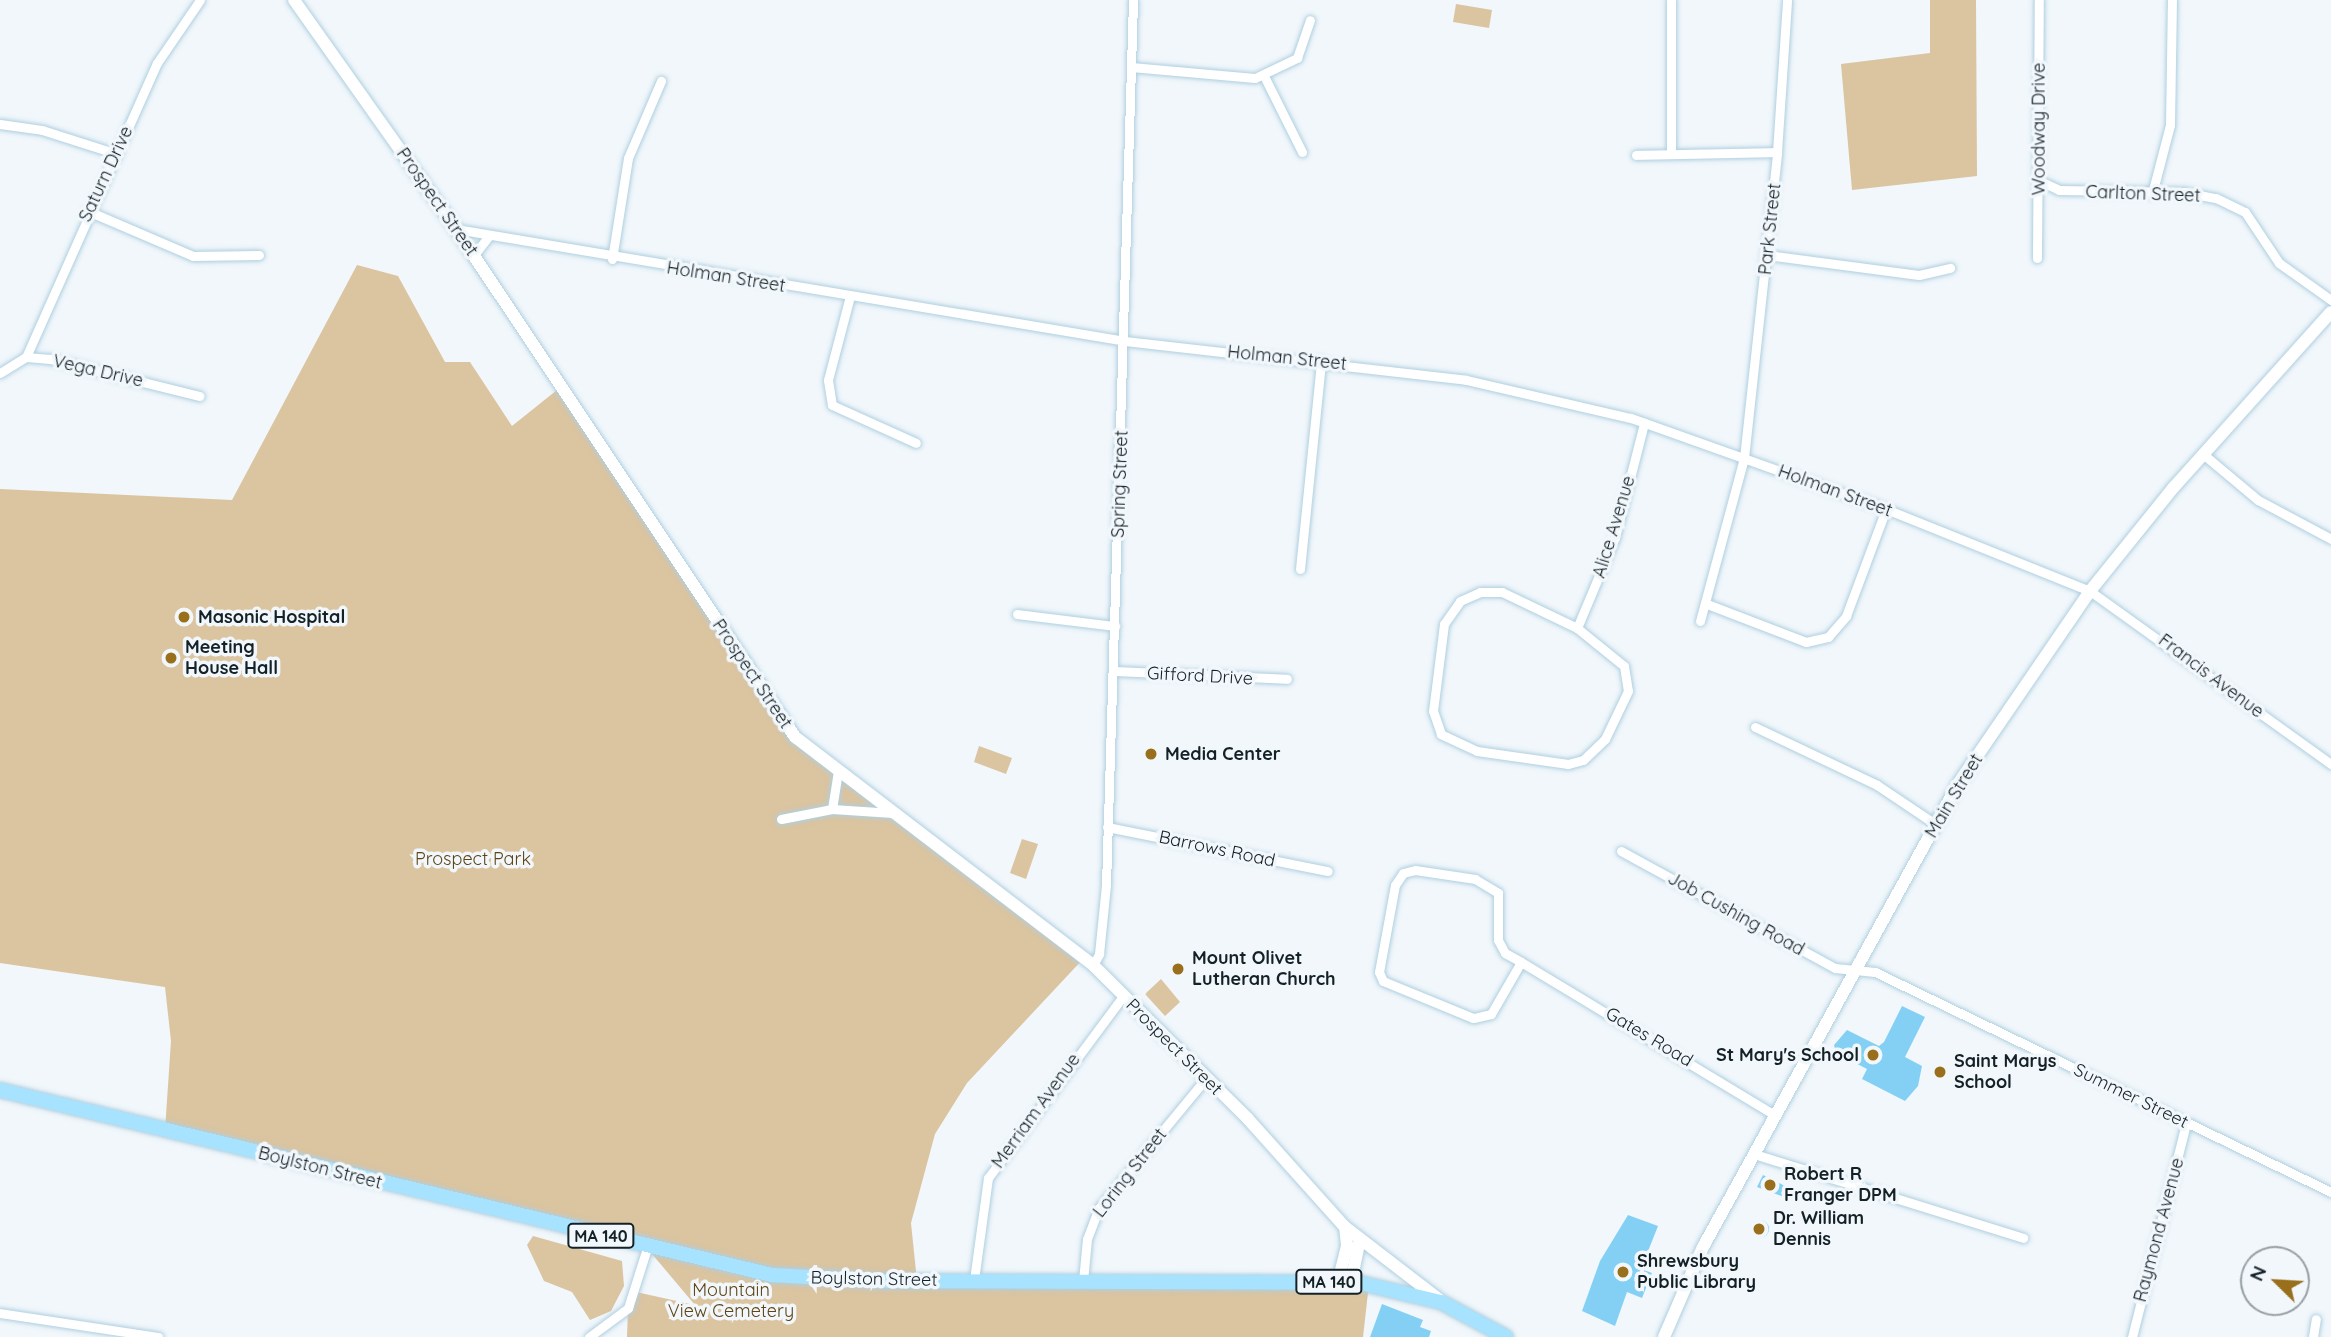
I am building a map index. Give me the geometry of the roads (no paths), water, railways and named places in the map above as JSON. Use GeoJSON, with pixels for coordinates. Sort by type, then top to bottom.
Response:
{"type":"FeatureCollection","features":[{"type":"Feature","properties":{"kind":"main road","name":"Boylston Street"},"geometry":{"type":"LineString","coordinates":[[0,1090],[647,1248],[772,1275],[974,1280],[1344,1282],[1441,1301],[1480,1330],[1506,1337]]}},
{"type":"Feature","properties":{"kind":"street","name":"Saturn Drive"},"geometry":{"type":"LineString","coordinates":[[26,356],[88,211],[117,154],[158,60],[200,0]]}},
{"type":"Feature","properties":{"kind":"street","name":"Prospect Street"},"geometry":{"type":"LineString","coordinates":[[294,0],[474,255],[778,717],[838,771],[1093,965],[1206,1078],[1345,1227],[1441,1301]]}},
{"type":"Feature","properties":{"kind":"street","name":"Spring Street"},"geometry":{"type":"LineString","coordinates":[[1093,965],[1105,912],[1125,341],[1133,0]]}},
{"type":"Feature","properties":{"kind":"street"},"geometry":{"type":"LineString","coordinates":[[1671,0],[1671,153]]}},
{"type":"Feature","properties":{"kind":"street","name":"Park Street"},"geometry":{"type":"LineString","coordinates":[[1700,621],[1707,604],[1744,458],[1777,152],[1787,0]]}},
{"type":"Feature","properties":{"kind":"street","name":"Woodway Drive"},"geometry":{"type":"LineString","coordinates":[[2037,258],[2040,181],[2039,0]]}},
{"type":"Feature","properties":{"kind":"street"},"geometry":{"type":"LineString","coordinates":[[2152,194],[2170,125],[2172,0]]}},
{"type":"Feature","properties":{"kind":"street"},"geometry":{"type":"LineString","coordinates":[[1131,67],[1236,80],[1264,76],[1297,58],[1310,20]]}},
{"type":"Feature","properties":{"kind":"street"},"geometry":{"type":"LineString","coordinates":[[1264,76],[1302,152]]}},
{"type":"Feature","properties":{"kind":"street"},"geometry":{"type":"LineString","coordinates":[[612,259],[628,158],[661,81]]}},
{"type":"Feature","properties":{"kind":"street"},"geometry":{"type":"LineString","coordinates":[[0,124],[41,130],[117,154]]}},
{"type":"Feature","properties":{"kind":"street"},"geometry":{"type":"LineString","coordinates":[[1636,155],[1777,152]]}},
{"type":"Feature","properties":{"kind":"street","name":"Carlton Street"},"geometry":{"type":"LineString","coordinates":[[2040,181],[2059,190],[2152,194],[2197,192],[2240,209],[2279,263],[2331,300]]}},
{"type":"Feature","properties":{"kind":"street"},"geometry":{"type":"LineString","coordinates":[[88,211],[193,256],[259,255]]}},
{"type":"Feature","properties":{"kind":"street","name":"Holman Street"},"geometry":{"type":"LineString","coordinates":[[456,229],[612,259],[1125,341],[1321,361],[1492,384],[1644,423],[1886,509],[2090,591]]}},
{"type":"Feature","properties":{"kind":"street"},"geometry":{"type":"LineString","coordinates":[[474,255],[489,236]]}},
{"type":"Feature","properties":{"kind":"street"},"geometry":{"type":"LineString","coordinates":[[1767,254],[1919,275],[1950,268]]}},
{"type":"Feature","properties":{"kind":"street"},"geometry":{"type":"LineString","coordinates":[[850,296],[828,380],[832,405],[916,443]]}},
{"type":"Feature","properties":{"kind":"street","name":"Main Street"},"geometry":{"type":"LineString","coordinates":[[1664,1337],[1703,1247],[1935,824],[2090,591],[2203,454],[2331,312]]}},
{"type":"Feature","properties":{"kind":"street"},"geometry":{"type":"LineString","coordinates":[[0,373],[26,356]]}},
{"type":"Feature","properties":{"kind":"street","name":"Vega Drive"},"geometry":{"type":"LineString","coordinates":[[26,356],[199,396]]}},
{"type":"Feature","properties":{"kind":"street"},"geometry":{"type":"LineString","coordinates":[[1300,569],[1321,361]]}},
{"type":"Feature","properties":{"kind":"street","name":"Alice Avenue"},"geometry":{"type":"LineString","coordinates":[[1577,628],[1615,537],[1644,423]]}},
{"type":"Feature","properties":{"kind":"street"},"geometry":{"type":"LineString","coordinates":[[2203,454],[2259,500],[2331,539]]}},
{"type":"Feature","properties":{"kind":"street"},"geometry":{"type":"LineString","coordinates":[[1707,604],[1806,642],[1828,637],[1846,616],[1886,509]]}},
{"type":"Feature","properties":{"kind":"street","name":"Francis Avenue"},"geometry":{"type":"LineString","coordinates":[[2090,591],[2331,764]]}},
{"type":"Feature","properties":{"kind":"street"},"geometry":{"type":"LineString","coordinates":[[1480,592],[1502,592],[1577,628],[1616,654],[1628,677],[1628,691],[1594,752],[1568,764],[1477,751],[1441,734],[1433,711],[1441,638],[1460,601],[1480,592]]}},
{"type":"Feature","properties":{"kind":"street"},"geometry":{"type":"LineString","coordinates":[[1017,614],[1115,626]]}},
{"type":"Feature","properties":{"kind":"street","name":"Gifford Drive"},"geometry":{"type":"LineString","coordinates":[[1114,671],[1287,678]]}},
{"type":"Feature","properties":{"kind":"street"},"geometry":{"type":"LineString","coordinates":[[1755,727],[1877,785],[1935,824]]}},
{"type":"Feature","properties":{"kind":"street"},"geometry":{"type":"LineString","coordinates":[[832,809],[838,771]]}},
{"type":"Feature","properties":{"kind":"street"},"geometry":{"type":"LineString","coordinates":[[781,819],[832,809],[895,813]]}},
{"type":"Feature","properties":{"kind":"street","name":"Barrows Road"},"geometry":{"type":"LineString","coordinates":[[1107,827],[1328,871]]}},
{"type":"Feature","properties":{"kind":"street","name":"Job Cushing Road"},"geometry":{"type":"LineString","coordinates":[[1621,851],[1835,968],[1853,971]]}},
{"type":"Feature","properties":{"kind":"street","name":"Gates Road"},"geometry":{"type":"LineString","coordinates":[[1521,961],[1498,1006],[1484,1017],[1388,986],[1379,972],[1397,879],[1415,870],[1494,886],[1501,947],[1775,1115]]}},
{"type":"Feature","properties":{"kind":"street","name":"Summer Street"},"geometry":{"type":"LineString","coordinates":[[1853,971],[1875,972],[2331,1192]]}},
{"type":"Feature","properties":{"kind":"street","name":"Merriam Avenue"},"geometry":{"type":"LineString","coordinates":[[974,1280],[981,1203],[991,1171],[1123,996]]}},
{"type":"Feature","properties":{"kind":"street","name":"Loring Street"},"geometry":{"type":"LineString","coordinates":[[1083,1281],[1087,1239],[1099,1209],[1206,1078]]}},
{"type":"Feature","properties":{"kind":"street","name":"Raymond Avenue"},"geometry":{"type":"LineString","coordinates":[[2132,1337],[2186,1123]]}},
{"type":"Feature","properties":{"kind":"street"},"geometry":{"type":"LineString","coordinates":[[1754,1154],[2023,1238]]}},
{"type":"Feature","properties":{"kind":"street"},"geometry":{"type":"LineString","coordinates":[[1344,1282],[1347,1245],[1345,1227]]}},
{"type":"Feature","properties":{"kind":"street"},"geometry":{"type":"LineString","coordinates":[[1344,1282],[1360,1239]]}},
{"type":"Feature","properties":{"kind":"street"},"geometry":{"type":"LineString","coordinates":[[589,1337],[628,1308],[647,1248]]}},
{"type":"Feature","properties":{"kind":"street"},"geometry":{"type":"LineString","coordinates":[[0,1313],[158,1337]]}},
{"type":"Feature","properties":{"kind":"street"},"geometry":{"type":"LineString","coordinates":[[2313,1337],[2316,1319]]}},
{"type":"Feature","properties":{"kind":"place","name":"Masonic Hospital"},"geometry":{"type":"Point","coordinates":[184,617]}},
{"type":"Feature","properties":{"kind":"place","name":"Meeting House Hall"},"geometry":{"type":"Point","coordinates":[171,658]}},
{"type":"Feature","properties":{"kind":"place","name":"Media Center"},"geometry":{"type":"Point","coordinates":[1151,754]}},
{"type":"Feature","properties":{"kind":"place","name":"Mount Olivet Lutheran Church"},"geometry":{"type":"Point","coordinates":[1178,969]}},
{"type":"Feature","properties":{"kind":"place","name":"St Mary's School"},"geometry":{"type":"Point","coordinates":[1873,1055]}},
{"type":"Feature","properties":{"kind":"place","name":"Saint Marys School"},"geometry":{"type":"Point","coordinates":[1940,1072]}},
{"type":"Feature","properties":{"kind":"place","name":"Robert R Franger DPM"},"geometry":{"type":"Point","coordinates":[1770,1185]}},
{"type":"Feature","properties":{"kind":"place","name":"Dr. William Dennis"},"geometry":{"type":"Point","coordinates":[1759,1229]}},
{"type":"Feature","properties":{"kind":"place","name":"Shrewsbury Public Library"},"geometry":{"type":"Point","coordinates":[1623,1272]}},
{"type":"Feature","properties":{"kind":"park label","name":"Prospect Park"},"geometry":{"type":"Point","coordinates":[473,859]}},
{"type":"Feature","properties":{"kind":"park label","name":"Mountain View Cemetery"},"geometry":{"type":"Point","coordinates":[731,1301]}}]}
